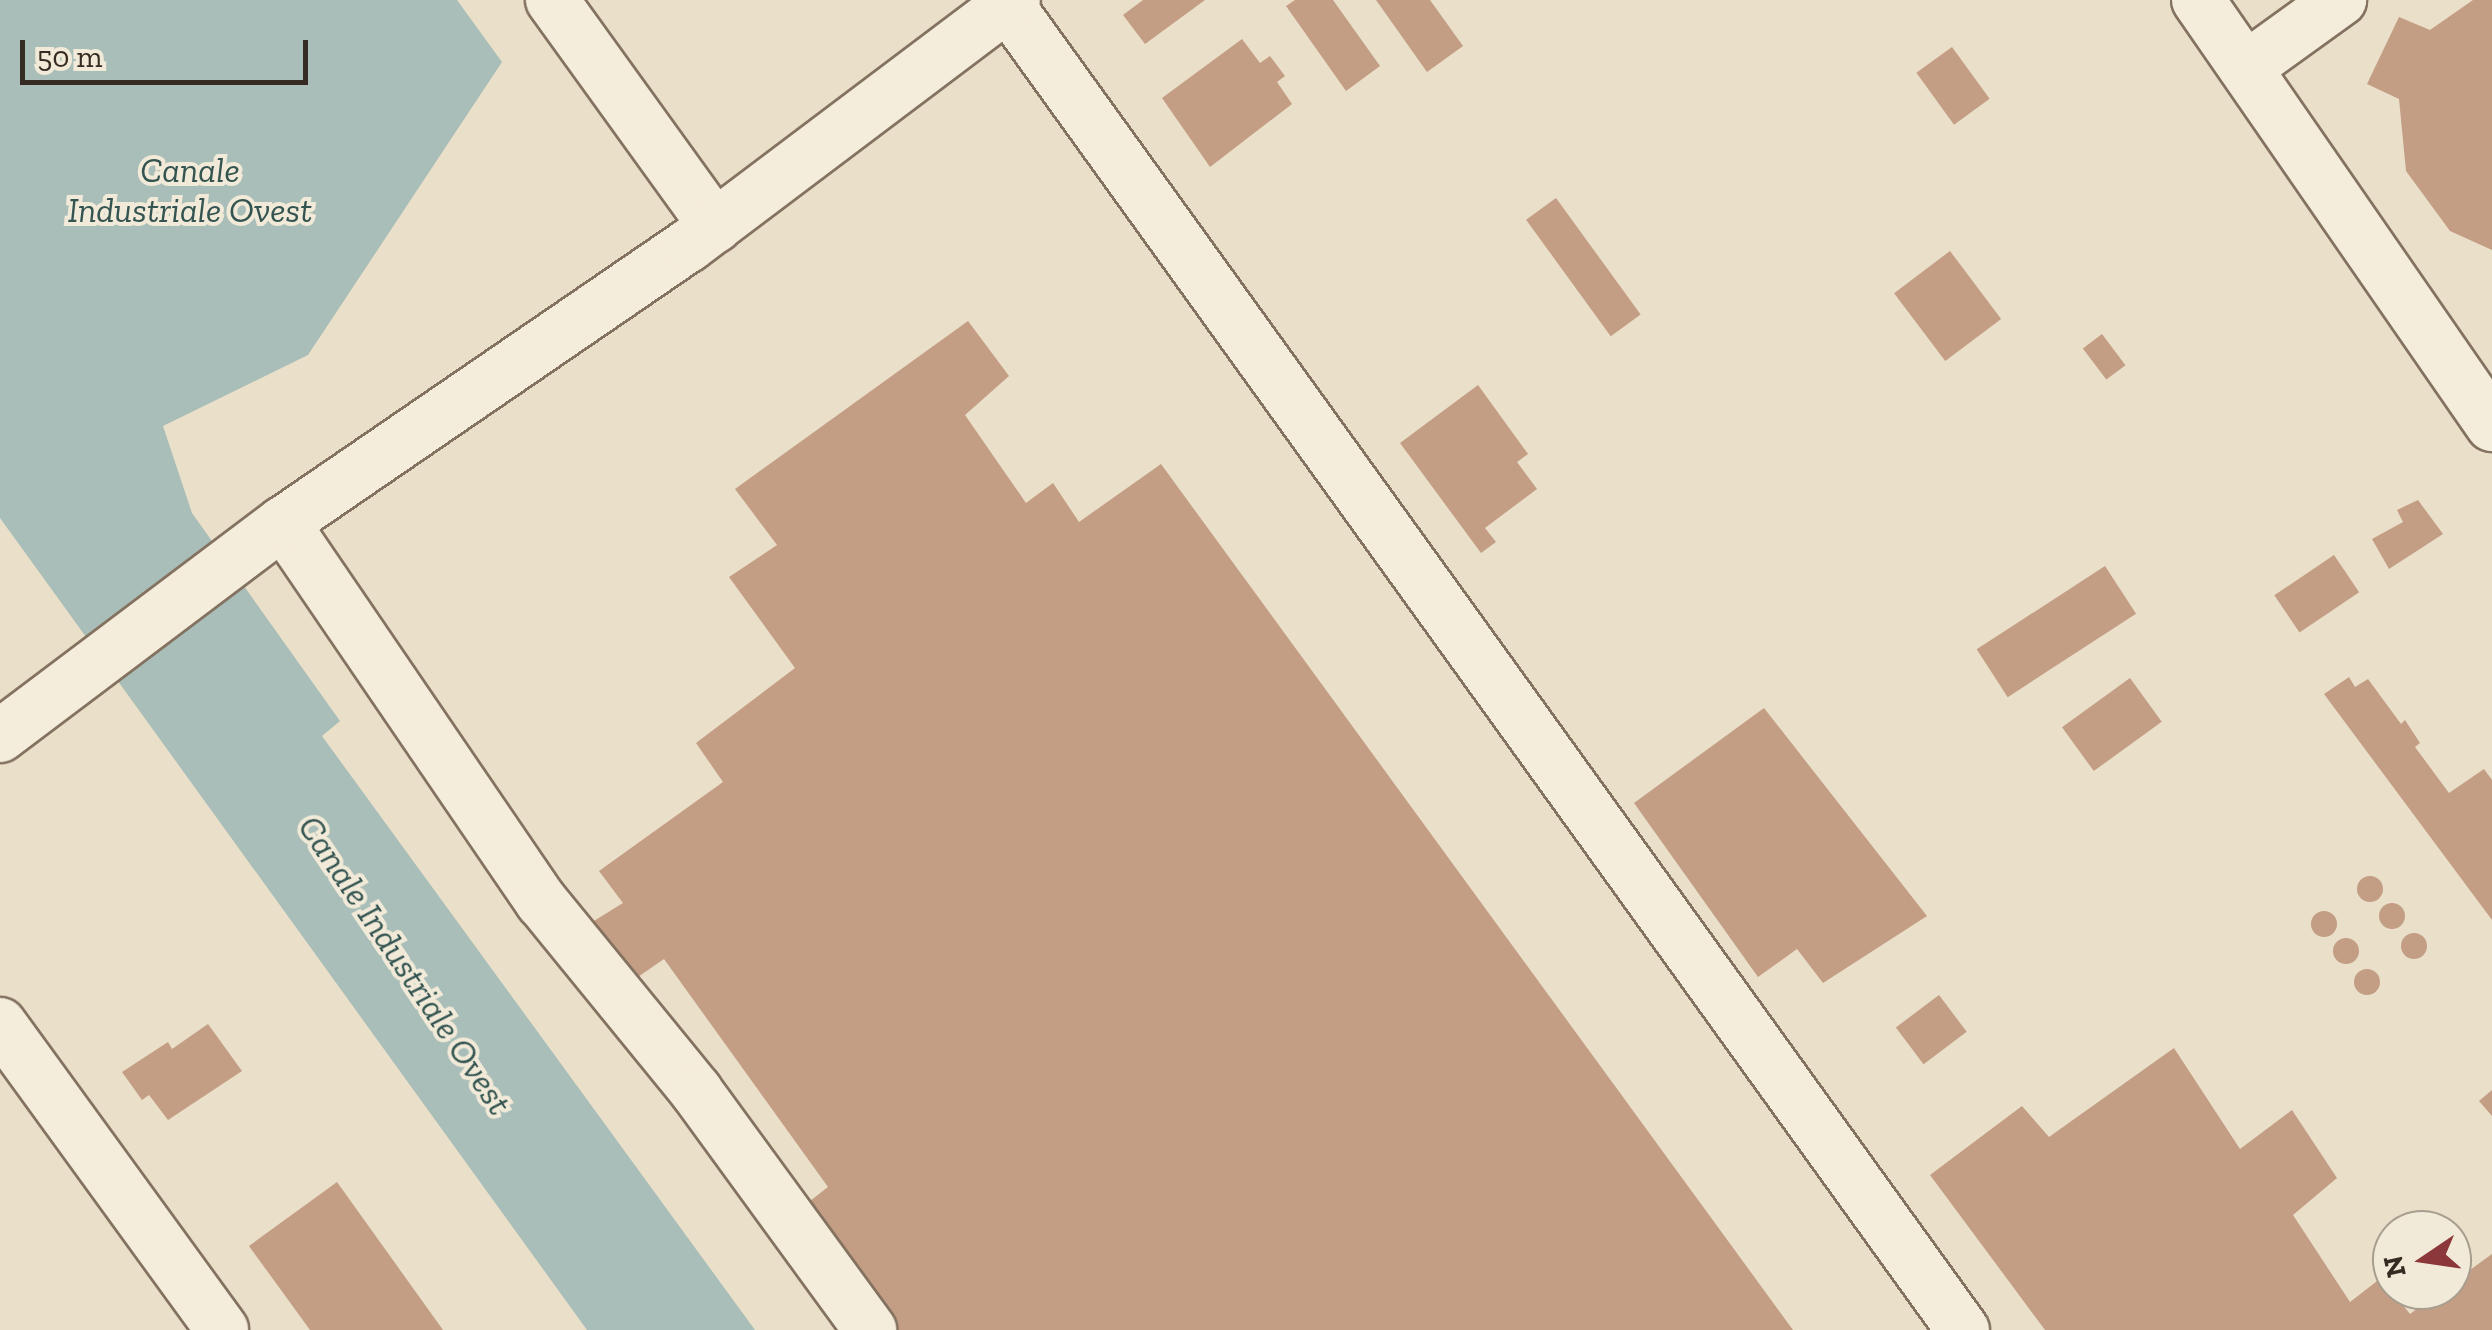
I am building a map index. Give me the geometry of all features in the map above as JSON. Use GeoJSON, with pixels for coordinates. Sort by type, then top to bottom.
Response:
{"type":"FeatureCollection","features":[{"type":"Feature","properties":{"kind":"lane"},"geometry":{"type":"LineString","coordinates":[[552,0],[715,226]]}},
{"type":"Feature","properties":{"kind":"lane"},"geometry":{"type":"LineString","coordinates":[[2198,0],[2492,426]]}},
{"type":"Feature","properties":{"kind":"lane"},"geometry":{"type":"LineString","coordinates":[[2247,67],[2340,0]]}},
{"type":"Feature","properties":{"kind":"lane"},"geometry":{"type":"LineString","coordinates":[[0,736],[283,523],[715,226],[1009,2],[1963,1330]]}},
{"type":"Feature","properties":{"kind":"lane"},"geometry":{"type":"LineString","coordinates":[[283,523],[542,902],[696,1091],[870,1330]]}},
{"type":"Feature","properties":{"kind":"lane"},"geometry":{"type":"LineString","coordinates":[[0,1024],[188,1305],[222,1330]]}},
{"type":"Feature","properties":{"kind":"water","name":"Canale Industriale Ovest"},"geometry":{"type":"Polygon","coordinates":[[[0,0],[457,0],[502,62],[308,355],[163,426],[192,513],[340,721],[322,736],[755,1330],[587,1330],[0,518],[0,0]]]}},
{"type":"Feature","properties":{"kind":"building"},"geometry":{"type":"Polygon","coordinates":[[[1143,0],[1205,0],[1145,44],[1123,15],[1143,0]]]}},
{"type":"Feature","properties":{"kind":"building"},"geometry":{"type":"Polygon","coordinates":[[[1295,0],[1333,0],[1380,66],[1346,91],[1286,6],[1295,0]]]}},
{"type":"Feature","properties":{"kind":"building"},"geometry":{"type":"Polygon","coordinates":[[[1376,0],[1430,0],[1463,46],[1427,72],[1376,0]]]}},
{"type":"Feature","properties":{"kind":"building"},"geometry":{"type":"Polygon","coordinates":[[[2473,0],[2492,0],[2492,250],[2450,231],[2406,171],[2399,99],[2367,84],[2399,17],[2430,30],[2473,0]]]}},
{"type":"Feature","properties":{"kind":"building"},"geometry":{"type":"Polygon","coordinates":[[[1242,39],[1260,63],[1270,56],[1285,76],[1277,82],[1292,104],[1210,167],[1162,98],[1242,39]]]}},
{"type":"Feature","properties":{"kind":"building"},"geometry":{"type":"Polygon","coordinates":[[[1952,47],[1990,99],[1954,125],[1916,73],[1952,47]]]}},
{"type":"Feature","properties":{"kind":"building"},"geometry":{"type":"Polygon","coordinates":[[[1556,198],[1641,314],[1611,336],[1526,220],[1556,198]]]}},
{"type":"Feature","properties":{"kind":"building"},"geometry":{"type":"Polygon","coordinates":[[[1950,251],[2001,319],[1945,361],[1894,293],[1950,251]]]}},
{"type":"Feature","properties":{"kind":"building"},"geometry":{"type":"Polygon","coordinates":[[[968,321],[1009,376],[965,415],[1026,503],[1053,483],[1079,522],[1161,464],[1793,1330],[887,1330],[863,1276],[810,1201],[828,1187],[664,959],[632,981],[589,924],[623,903],[599,871],[723,782],[696,743],[795,668],[729,577],[777,545],[735,489],[968,321]]]}},
{"type":"Feature","properties":{"kind":"building"},"geometry":{"type":"Polygon","coordinates":[[[2102,334],[2125,365],[2106,380],[2083,348],[2102,334]]]}},
{"type":"Feature","properties":{"kind":"building"},"geometry":{"type":"Polygon","coordinates":[[[1478,385],[1528,454],[1517,462],[1537,489],[1485,528],[1496,542],[1481,553],[1400,443],[1478,385]]]}},
{"type":"Feature","properties":{"kind":"building"},"geometry":{"type":"Polygon","coordinates":[[[2418,500],[2443,534],[2389,569],[2372,539],[2403,522],[2397,510],[2418,500]]]}},
{"type":"Feature","properties":{"kind":"building"},"geometry":{"type":"Polygon","coordinates":[[[2334,555],[2359,592],[2299,633],[2274,595],[2334,555]]]}},
{"type":"Feature","properties":{"kind":"building"},"geometry":{"type":"Polygon","coordinates":[[[2105,566],[2136,614],[2008,697],[1977,649],[2105,566]]]}},
{"type":"Feature","properties":{"kind":"building"},"geometry":{"type":"Polygon","coordinates":[[[2349,677],[2355,687],[2368,679],[2401,724],[2405,720],[2420,743],[2415,747],[2449,793],[2484,769],[2492,780],[2492,920],[2324,694],[2349,677]]]}},
{"type":"Feature","properties":{"kind":"building"},"geometry":{"type":"Polygon","coordinates":[[[2130,678],[2162,722],[2094,771],[2062,727],[2130,678]]]}},
{"type":"Feature","properties":{"kind":"building"},"geometry":{"type":"Polygon","coordinates":[[[1764,708],[1927,916],[1823,983],[1797,949],[1758,977],[1634,803],[1764,708]]]}},
{"type":"Feature","properties":{"kind":"building"},"geometry":{"type":"Polygon","coordinates":[[[2370,876],[2379,880],[2383,889],[2379,898],[2370,902],[2361,898],[2357,889],[2361,880],[2370,876]]]}},
{"type":"Feature","properties":{"kind":"building"},"geometry":{"type":"Polygon","coordinates":[[[2392,903],[2401,907],[2405,916],[2401,925],[2392,929],[2383,925],[2379,916],[2383,907],[2392,903]]]}},
{"type":"Feature","properties":{"kind":"building"},"geometry":{"type":"Polygon","coordinates":[[[2324,911],[2333,915],[2337,924],[2333,933],[2324,937],[2315,933],[2311,924],[2315,915],[2324,911]]]}},
{"type":"Feature","properties":{"kind":"building"},"geometry":{"type":"Polygon","coordinates":[[[2414,933],[2423,937],[2427,946],[2423,955],[2414,959],[2405,955],[2401,946],[2405,937],[2414,933]]]}},
{"type":"Feature","properties":{"kind":"building"},"geometry":{"type":"Polygon","coordinates":[[[2346,938],[2355,942],[2359,951],[2355,960],[2346,964],[2337,960],[2333,951],[2337,942],[2346,938]]]}},
{"type":"Feature","properties":{"kind":"building"},"geometry":{"type":"Polygon","coordinates":[[[2367,969],[2376,973],[2380,982],[2376,991],[2367,995],[2358,991],[2354,982],[2358,973],[2367,969]]]}},
{"type":"Feature","properties":{"kind":"building"},"geometry":{"type":"Polygon","coordinates":[[[1939,995],[1967,1032],[1924,1064],[1896,1027],[1939,995]]]}},
{"type":"Feature","properties":{"kind":"building"},"geometry":{"type":"Polygon","coordinates":[[[208,1024],[242,1071],[168,1120],[149,1095],[142,1100],[122,1072],[168,1042],[172,1049],[208,1024]]]}},
{"type":"Feature","properties":{"kind":"building"},"geometry":{"type":"Polygon","coordinates":[[[2174,1048],[2240,1149],[2292,1110],[2337,1178],[2293,1215],[2350,1302],[2372,1285],[2372,1310],[2407,1310],[2410,1314],[2415,1310],[2472,1310],[2472,1268],[2492,1254],[2492,1330],[2045,1330],[1930,1175],[2022,1106],[2049,1137],[2174,1048]]]}},
{"type":"Feature","properties":{"kind":"building"},"geometry":{"type":"Polygon","coordinates":[[[2492,1090],[2492,1116],[2479,1101],[2492,1090]]]}},
{"type":"Feature","properties":{"kind":"building"},"geometry":{"type":"Polygon","coordinates":[[[337,1182],[443,1330],[310,1330],[249,1246],[337,1182]]]}}]}
